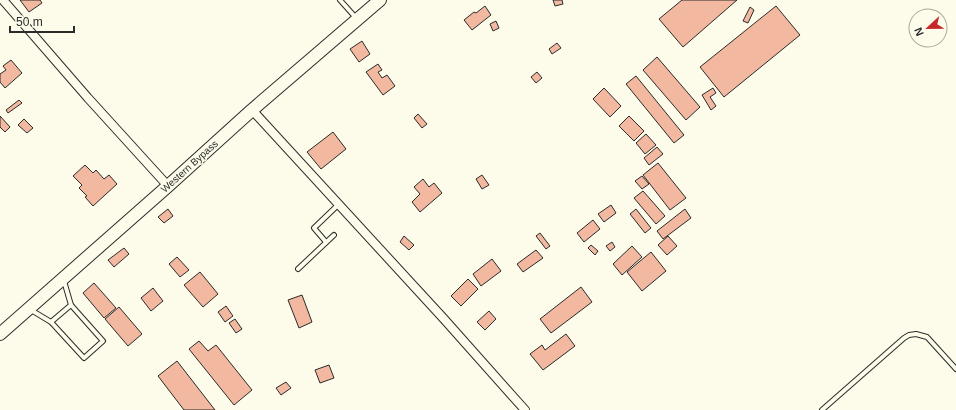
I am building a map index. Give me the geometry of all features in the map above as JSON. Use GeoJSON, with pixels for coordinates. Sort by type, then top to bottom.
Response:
{"type":"FeatureCollection","features":[{"type":"Feature","properties":{"kind":"main road","name":"Western Bypass"},"geometry":{"type":"LineString","coordinates":[[0,334],[252,110],[380,0]]}},
{"type":"Feature","properties":{"kind":"street"},"geometry":{"type":"LineString","coordinates":[[3,0],[88,98],[168,186]]}},
{"type":"Feature","properties":{"kind":"street"},"geometry":{"type":"LineString","coordinates":[[252,110],[525,410]]}},
{"type":"Feature","properties":{"kind":"lane"},"geometry":{"type":"LineString","coordinates":[[340,0],[357,20]]}},
{"type":"Feature","properties":{"kind":"lane"},"geometry":{"type":"LineString","coordinates":[[326,242],[314,228],[339,204]]}},
{"type":"Feature","properties":{"kind":"lane"},"geometry":{"type":"LineString","coordinates":[[298,269],[334,235]]}},
{"type":"Feature","properties":{"kind":"lane"},"geometry":{"type":"LineString","coordinates":[[29,308],[51,322],[84,358],[103,341],[71,305],[63,278]]}},
{"type":"Feature","properties":{"kind":"lane"},"geometry":{"type":"LineString","coordinates":[[51,322],[71,305]]}},
{"type":"Feature","properties":{"kind":"lane"},"geometry":{"type":"LineString","coordinates":[[822,410],[909,335],[916,334],[927,337],[956,369]]}},
{"type":"Feature","properties":{"kind":"building"},"geometry":{"type":"Polygon","coordinates":[[[20,0],[40,0],[42,3],[29,12],[20,0]]]}},
{"type":"Feature","properties":{"kind":"building"},"geometry":{"type":"Polygon","coordinates":[[[553,0],[562,0],[563,4],[555,6],[553,0]]]}},
{"type":"Feature","properties":{"kind":"building"},"geometry":{"type":"Polygon","coordinates":[[[682,0],[737,0],[683,47],[659,19],[682,0]]]}},
{"type":"Feature","properties":{"kind":"building"},"geometry":{"type":"Polygon","coordinates":[[[485,6],[491,15],[472,30],[464,20],[485,6]]]}},
{"type":"Feature","properties":{"kind":"building"},"geometry":{"type":"Polygon","coordinates":[[[776,6],[800,35],[724,97],[700,67],[776,6]]]}},
{"type":"Feature","properties":{"kind":"building"},"geometry":{"type":"Polygon","coordinates":[[[750,7],[754,10],[748,23],[743,21],[750,7]]]}},
{"type":"Feature","properties":{"kind":"building"},"geometry":{"type":"Polygon","coordinates":[[[496,21],[499,28],[493,31],[490,24],[496,21]]]}},
{"type":"Feature","properties":{"kind":"building"},"geometry":{"type":"Polygon","coordinates":[[[362,41],[370,54],[359,62],[350,49],[362,41]]]}},
{"type":"Feature","properties":{"kind":"building"},"geometry":{"type":"Polygon","coordinates":[[[557,43],[561,48],[552,54],[549,49],[557,43]]]}},
{"type":"Feature","properties":{"kind":"building"},"geometry":{"type":"Polygon","coordinates":[[[657,57],[700,107],[686,120],[643,70],[657,57]]]}},
{"type":"Feature","properties":{"kind":"building"},"geometry":{"type":"Polygon","coordinates":[[[11,60],[22,73],[5,88],[0,82],[0,74],[6,70],[3,66],[11,60]]]}},
{"type":"Feature","properties":{"kind":"building"},"geometry":{"type":"Polygon","coordinates":[[[378,64],[382,70],[378,72],[382,78],[387,75],[395,86],[383,95],[366,72],[378,64]]]}},
{"type":"Feature","properties":{"kind":"building"},"geometry":{"type":"Polygon","coordinates":[[[537,72],[542,78],[536,83],[531,77],[537,72]]]}},
{"type":"Feature","properties":{"kind":"building"},"geometry":{"type":"Polygon","coordinates":[[[636,76],[684,135],[674,143],[626,84],[636,76]]]}},
{"type":"Feature","properties":{"kind":"building"},"geometry":{"type":"Polygon","coordinates":[[[604,88],[621,106],[610,117],[593,99],[604,88]]]}},
{"type":"Feature","properties":{"kind":"building"},"geometry":{"type":"Polygon","coordinates":[[[713,88],[716,93],[710,97],[716,106],[711,110],[702,95],[713,88]]]}},
{"type":"Feature","properties":{"kind":"building"},"geometry":{"type":"Polygon","coordinates":[[[19,100],[22,103],[8,113],[6,110],[19,100]]]}},
{"type":"Feature","properties":{"kind":"building"},"geometry":{"type":"Polygon","coordinates":[[[418,114],[427,124],[422,128],[414,118],[418,114]]]}},
{"type":"Feature","properties":{"kind":"building"},"geometry":{"type":"Polygon","coordinates":[[[0,116],[10,127],[5,132],[0,127],[0,116]]]}},
{"type":"Feature","properties":{"kind":"building"},"geometry":{"type":"Polygon","coordinates":[[[629,116],[644,131],[634,141],[619,126],[629,116]]]}},
{"type":"Feature","properties":{"kind":"building"},"geometry":{"type":"Polygon","coordinates":[[[24,119],[33,128],[27,133],[18,125],[24,119]]]}},
{"type":"Feature","properties":{"kind":"building"},"geometry":{"type":"Polygon","coordinates":[[[333,132],[346,149],[321,169],[307,152],[333,132]]]}},
{"type":"Feature","properties":{"kind":"building"},"geometry":{"type":"Polygon","coordinates":[[[646,134],[656,145],[645,154],[636,143],[646,134]]]}},
{"type":"Feature","properties":{"kind":"building"},"geometry":{"type":"Polygon","coordinates":[[[657,147],[663,154],[649,165],[644,158],[657,147]]]}},
{"type":"Feature","properties":{"kind":"building"},"geometry":{"type":"Polygon","coordinates":[[[658,163],[686,198],[670,210],[643,175],[658,163]]]}},
{"type":"Feature","properties":{"kind":"building"},"geometry":{"type":"Polygon","coordinates":[[[85,165],[93,173],[96,170],[104,179],[109,175],[117,184],[93,206],[85,197],[87,196],[79,188],[82,185],[73,176],[85,165]]]}},
{"type":"Feature","properties":{"kind":"building"},"geometry":{"type":"Polygon","coordinates":[[[482,175],[489,185],[482,189],[476,179],[482,175]]]}},
{"type":"Feature","properties":{"kind":"building"},"geometry":{"type":"Polygon","coordinates":[[[642,176],[649,184],[642,189],[635,181],[642,176]]]}},
{"type":"Feature","properties":{"kind":"building"},"geometry":{"type":"Polygon","coordinates":[[[423,179],[429,187],[434,183],[442,193],[420,212],[412,202],[420,194],[414,187],[423,179]]]}},
{"type":"Feature","properties":{"kind":"building"},"geometry":{"type":"Polygon","coordinates":[[[643,191],[665,216],[656,224],[634,198],[643,191]]]}},
{"type":"Feature","properties":{"kind":"building"},"geometry":{"type":"Polygon","coordinates":[[[611,205],[616,213],[604,222],[598,214],[611,205]]]}},
{"type":"Feature","properties":{"kind":"building"},"geometry":{"type":"Polygon","coordinates":[[[168,209],[173,216],[164,223],[158,217],[168,209]]]}},
{"type":"Feature","properties":{"kind":"building"},"geometry":{"type":"Polygon","coordinates":[[[636,209],[651,228],[645,233],[630,214],[636,209]]]}},
{"type":"Feature","properties":{"kind":"building"},"geometry":{"type":"Polygon","coordinates":[[[685,209],[691,218],[663,239],[657,231],[685,209]]]}},
{"type":"Feature","properties":{"kind":"building"},"geometry":{"type":"Polygon","coordinates":[[[593,220],[600,229],[584,242],[577,233],[593,220]]]}},
{"type":"Feature","properties":{"kind":"building"},"geometry":{"type":"Polygon","coordinates":[[[540,233],[550,246],[546,249],[536,236],[540,233]]]}},
{"type":"Feature","properties":{"kind":"building"},"geometry":{"type":"Polygon","coordinates":[[[404,236],[414,245],[409,250],[400,242],[404,236]]]}},
{"type":"Feature","properties":{"kind":"building"},"geometry":{"type":"Polygon","coordinates":[[[668,236],[677,246],[667,255],[658,245],[668,236]]]}},
{"type":"Feature","properties":{"kind":"building"},"geometry":{"type":"Polygon","coordinates":[[[612,242],[615,247],[610,251],[606,246],[612,242]]]}},
{"type":"Feature","properties":{"kind":"building"},"geometry":{"type":"Polygon","coordinates":[[[591,245],[598,251],[595,255],[588,248],[591,245]]]}},
{"type":"Feature","properties":{"kind":"building"},"geometry":{"type":"Polygon","coordinates":[[[632,246],[642,257],[622,275],[613,264],[632,246]]]}},
{"type":"Feature","properties":{"kind":"building"},"geometry":{"type":"Polygon","coordinates":[[[124,248],[129,254],[114,267],[108,260],[124,248]]]}},
{"type":"Feature","properties":{"kind":"building"},"geometry":{"type":"Polygon","coordinates":[[[536,250],[543,258],[523,272],[517,264],[536,250]]]}},
{"type":"Feature","properties":{"kind":"building"},"geometry":{"type":"Polygon","coordinates":[[[651,252],[666,271],[642,291],[627,272],[651,252]]]}},
{"type":"Feature","properties":{"kind":"building"},"geometry":{"type":"Polygon","coordinates":[[[177,257],[189,270],[180,277],[169,264],[177,257]]]}},
{"type":"Feature","properties":{"kind":"building"},"geometry":{"type":"Polygon","coordinates":[[[492,259],[501,271],[481,286],[473,274],[492,259]]]}},
{"type":"Feature","properties":{"kind":"building"},"geometry":{"type":"Polygon","coordinates":[[[200,272],[218,294],[203,307],[184,285],[200,272]]]}},
{"type":"Feature","properties":{"kind":"building"},"geometry":{"type":"Polygon","coordinates":[[[468,279],[478,289],[461,306],[451,296],[468,279]]]}},
{"type":"Feature","properties":{"kind":"building"},"geometry":{"type":"Polygon","coordinates":[[[94,283],[116,308],[104,318],[83,293],[94,283]]]}},
{"type":"Feature","properties":{"kind":"building"},"geometry":{"type":"Polygon","coordinates":[[[581,287],[592,302],[551,333],[540,319],[581,287]]]}},
{"type":"Feature","properties":{"kind":"building"},"geometry":{"type":"Polygon","coordinates":[[[153,288],[163,301],[151,311],[141,298],[153,288]]]}},
{"type":"Feature","properties":{"kind":"building"},"geometry":{"type":"Polygon","coordinates":[[[302,295],[312,322],[299,328],[288,300],[302,295]]]}},
{"type":"Feature","properties":{"kind":"building"},"geometry":{"type":"Polygon","coordinates":[[[226,306],[233,316],[225,322],[218,312],[226,306]]]}},
{"type":"Feature","properties":{"kind":"building"},"geometry":{"type":"Polygon","coordinates":[[[119,307],[142,334],[128,346],[105,319],[119,307]]]}},
{"type":"Feature","properties":{"kind":"building"},"geometry":{"type":"Polygon","coordinates":[[[489,311],[496,319],[485,330],[477,322],[489,311]]]}},
{"type":"Feature","properties":{"kind":"building"},"geometry":{"type":"Polygon","coordinates":[[[235,319],[242,329],[236,333],[229,323],[235,319]]]}},
{"type":"Feature","properties":{"kind":"building"},"geometry":{"type":"Polygon","coordinates":[[[566,334],[575,346],[543,370],[530,354],[542,345],[545,350],[566,334]]]}},
{"type":"Feature","properties":{"kind":"building"},"geometry":{"type":"Polygon","coordinates":[[[199,341],[208,351],[216,345],[252,390],[234,405],[189,349],[199,341]]]}},
{"type":"Feature","properties":{"kind":"building"},"geometry":{"type":"Polygon","coordinates":[[[177,361],[215,410],[184,410],[158,376],[177,361]]]}},
{"type":"Feature","properties":{"kind":"building"},"geometry":{"type":"Polygon","coordinates":[[[329,365],[334,378],[320,383],[315,370],[329,365]]]}},
{"type":"Feature","properties":{"kind":"building"},"geometry":{"type":"Polygon","coordinates":[[[286,382],[291,388],[281,395],[276,388],[286,382]]]}}]}
